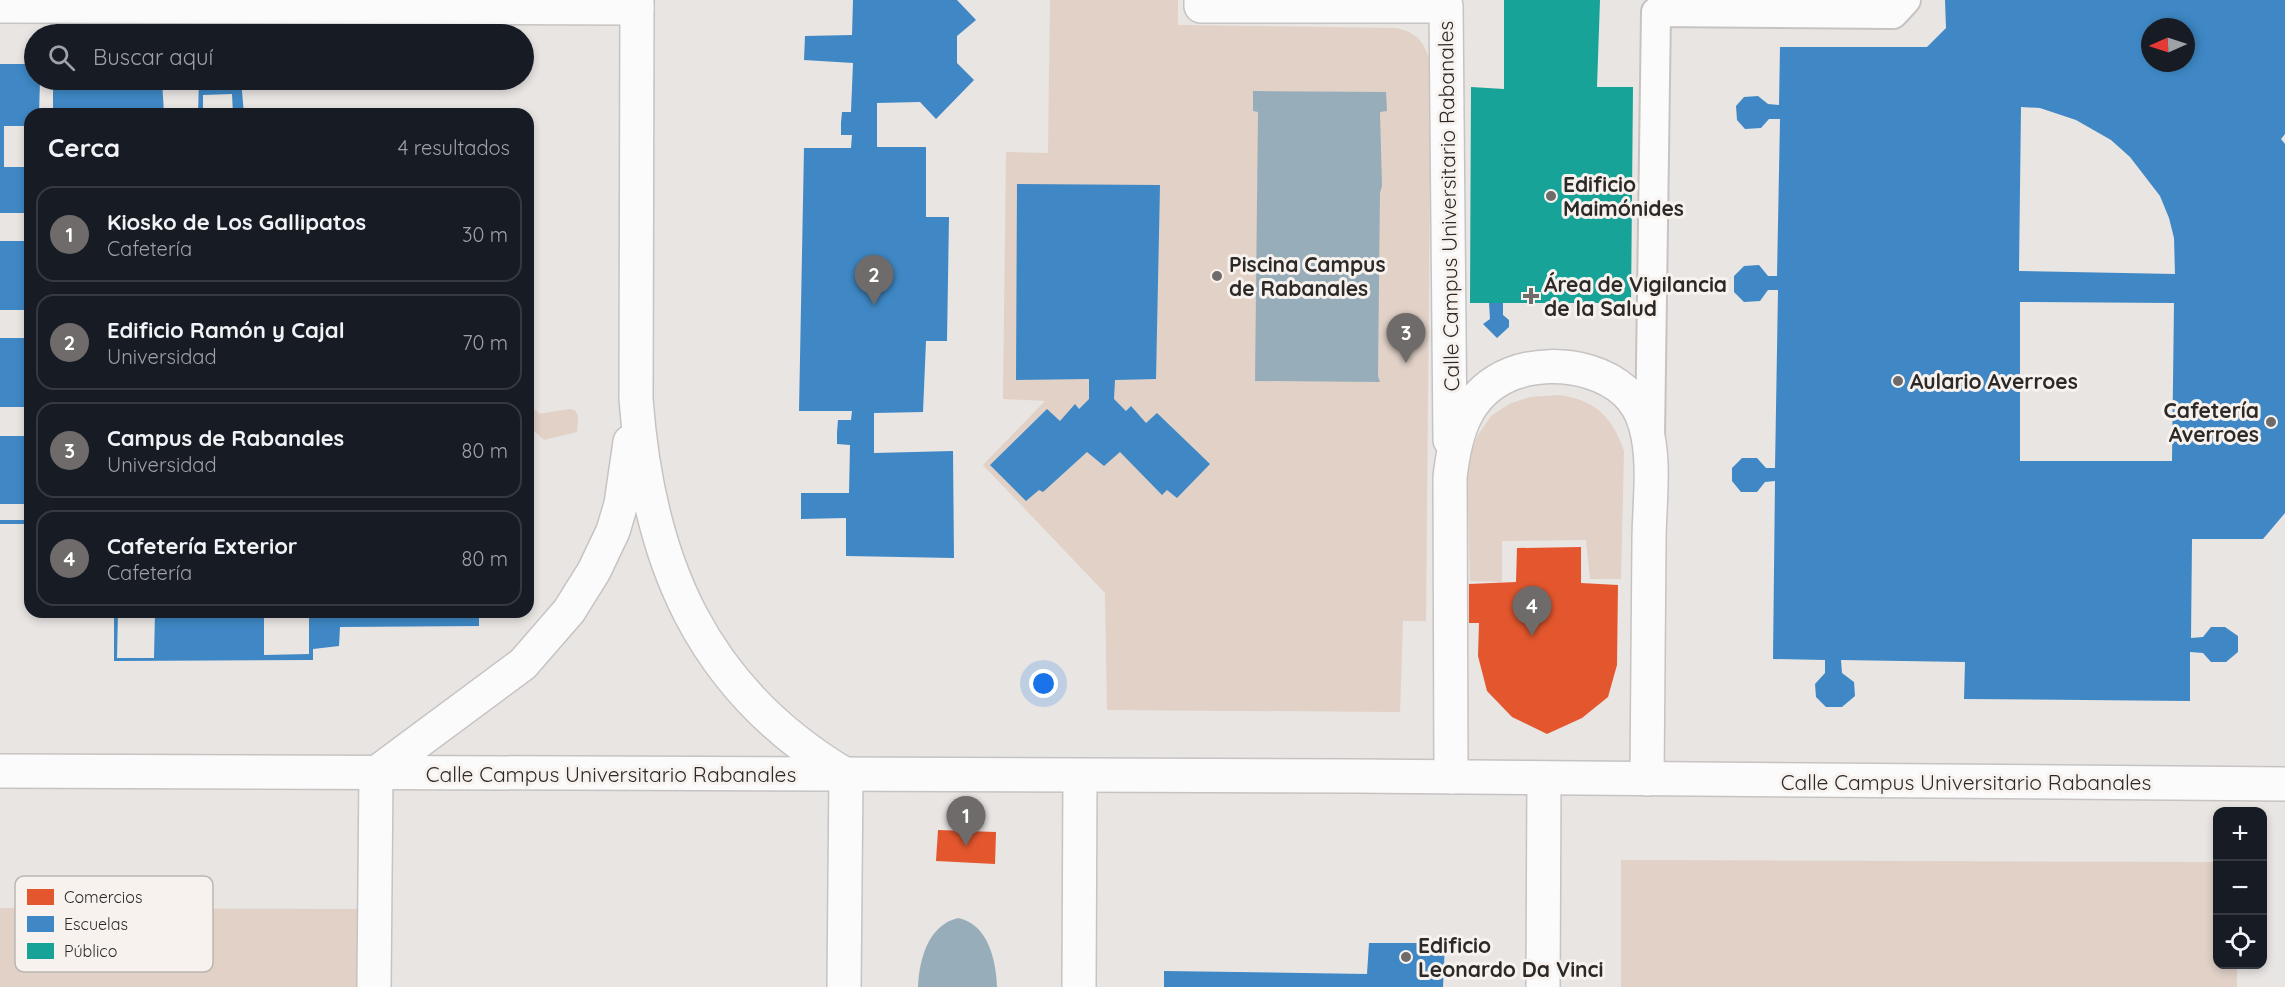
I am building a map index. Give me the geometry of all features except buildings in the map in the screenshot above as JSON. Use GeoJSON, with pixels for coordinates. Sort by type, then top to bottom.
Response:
{"type":"FeatureCollection","features":[{"type":"Feature","properties":{"kind":"street","name":"Calle Campus Universitario Rabanales"},"geometry":{"type":"LineString","coordinates":[[1201,0],[1201,6],[1446,6],[1451,777]]}},
{"type":"Feature","properties":{"kind":"street","name":"Calle Campus Universitario Rabanales"},"geometry":{"type":"LineString","coordinates":[[1647,779],[1656,12],[1893,14],[1906,0]]}},
{"type":"Feature","properties":{"kind":"street","name":"Calle Campus Universitario Rabanales"},"geometry":{"type":"LineString","coordinates":[[0,6],[61,3],[637,4],[636,399],[640,446],[661,544],[667,565],[697,629],[717,659],[758,706],[816,757],[846,775]]}},
{"type":"Feature","properties":{"kind":"street","name":"Calle Campus Universitario Rabanales"},"geometry":{"type":"LineString","coordinates":[[1450,477],[1454,443],[1466,412],[1481,392],[1497,380],[1522,370],[1578,368],[1595,372],[1616,383],[1633,402],[1645,423],[1650,480]]}},
{"type":"Feature","properties":{"kind":"street","name":"Calle Campus Universitario Rabanales"},"geometry":{"type":"LineString","coordinates":[[376,773],[523,664],[569,611],[594,571],[613,531],[627,470],[636,399]]}},
{"type":"Feature","properties":{"kind":"street","name":"Calle Campus Universitario Rabanales"},"geometry":{"type":"LineString","coordinates":[[0,771],[1451,777],[2285,784]]}},
{"type":"Feature","properties":{"kind":"street"},"geometry":{"type":"LineString","coordinates":[[374,987],[376,773]]}},
{"type":"Feature","properties":{"kind":"street"},"geometry":{"type":"LineString","coordinates":[[844,987],[846,775]]}},
{"type":"Feature","properties":{"kind":"street"},"geometry":{"type":"LineString","coordinates":[[1079,987],[1080,776]]}},
{"type":"Feature","properties":{"kind":"street"},"geometry":{"type":"LineString","coordinates":[[1543,987],[1544,778]]}},
{"type":"Feature","properties":{"kind":"shaded area","name":"Piscina Campus de Rabanales"},"geometry":{"type":"Polygon","coordinates":[[[1050,0],[1178,0],[1178,25],[1395,28],[1415,36],[1426,51],[1431,66],[1426,621],[1403,621],[1400,712],[1107,710],[1105,593],[983,465],[1045,401],[1003,399],[1006,152],[1048,153],[1050,0]]]}},
{"type":"Feature","properties":{"kind":"shaded area"},"geometry":{"type":"Polygon","coordinates":[[[1559,395],[1583,401],[1600,412],[1614,428],[1624,451],[1621,579],[1590,579],[1586,540],[1502,541],[1502,582],[1470,581],[1467,459],[1478,435],[1491,416],[1509,404],[1530,397],[1559,395]]]}},
{"type":"Feature","properties":{"kind":"shaded area"},"geometry":{"type":"Polygon","coordinates":[[[534,410],[539,414],[575,410],[578,416],[577,432],[544,440],[534,432],[534,410]]]}},
{"type":"Feature","properties":{"kind":"shaded area"},"geometry":{"type":"Polygon","coordinates":[[[1621,860],[2213,862],[2213,969],[2237,969],[2237,987],[1621,987],[1621,860]]]}},
{"type":"Feature","properties":{"kind":"shaded area"},"geometry":{"type":"Polygon","coordinates":[[[0,908],[15,908],[15,972],[213,972],[213,909],[375,909],[373,987],[0,987],[0,908]]]}},
{"type":"Feature","properties":{"kind":"water"},"geometry":{"type":"Polygon","coordinates":[[[1253,91],[1386,92],[1387,111],[1380,112],[1382,186],[1380,193],[1378,376],[1380,382],[1255,381],[1258,112],[1253,111],[1253,91]]]}},
{"type":"Feature","properties":{"kind":"water"},"geometry":{"type":"Polygon","coordinates":[[[958,918],[969,922],[984,936],[995,967],[997,987],[918,987],[923,955],[932,936],[939,928],[958,918]]]}},
{"type":"Feature","properties":{"kind":"place","name":"Edificio Maimónides"},"geometry":{"type":"Point","coordinates":[1551,196]}},
{"type":"Feature","properties":{"kind":"place","name":"Piscina Campus de Rabanales"},"geometry":{"type":"Point","coordinates":[1217,276]}},
{"type":"Feature","properties":{"kind":"place","name":"Área de Vigilancia de la Salud"},"geometry":{"type":"Point","coordinates":[1531,296]}},
{"type":"Feature","properties":{"kind":"place","name":"Edificio Ramón y Cajal"},"geometry":{"type":"Point","coordinates":[874,305]}},
{"type":"Feature","properties":{"kind":"place","name":"Campus de Rabanales"},"geometry":{"type":"Point","coordinates":[1406,363]}},
{"type":"Feature","properties":{"kind":"place","name":"Aulario Averroes"},"geometry":{"type":"Point","coordinates":[1898,381]}},
{"type":"Feature","properties":{"kind":"place","name":"Cafetería Averroes"},"geometry":{"type":"Point","coordinates":[2271,422]}},
{"type":"Feature","properties":{"kind":"place","name":"Cafetería Exterior"},"geometry":{"type":"Point","coordinates":[1532,636]}},
{"type":"Feature","properties":{"kind":"place","name":"Kiosko de Los Gallipatos"},"geometry":{"type":"Point","coordinates":[966,846]}},
{"type":"Feature","properties":{"kind":"place","name":"Edificio Leonardo Da Vinci"},"geometry":{"type":"Point","coordinates":[1406,957]}}]}
